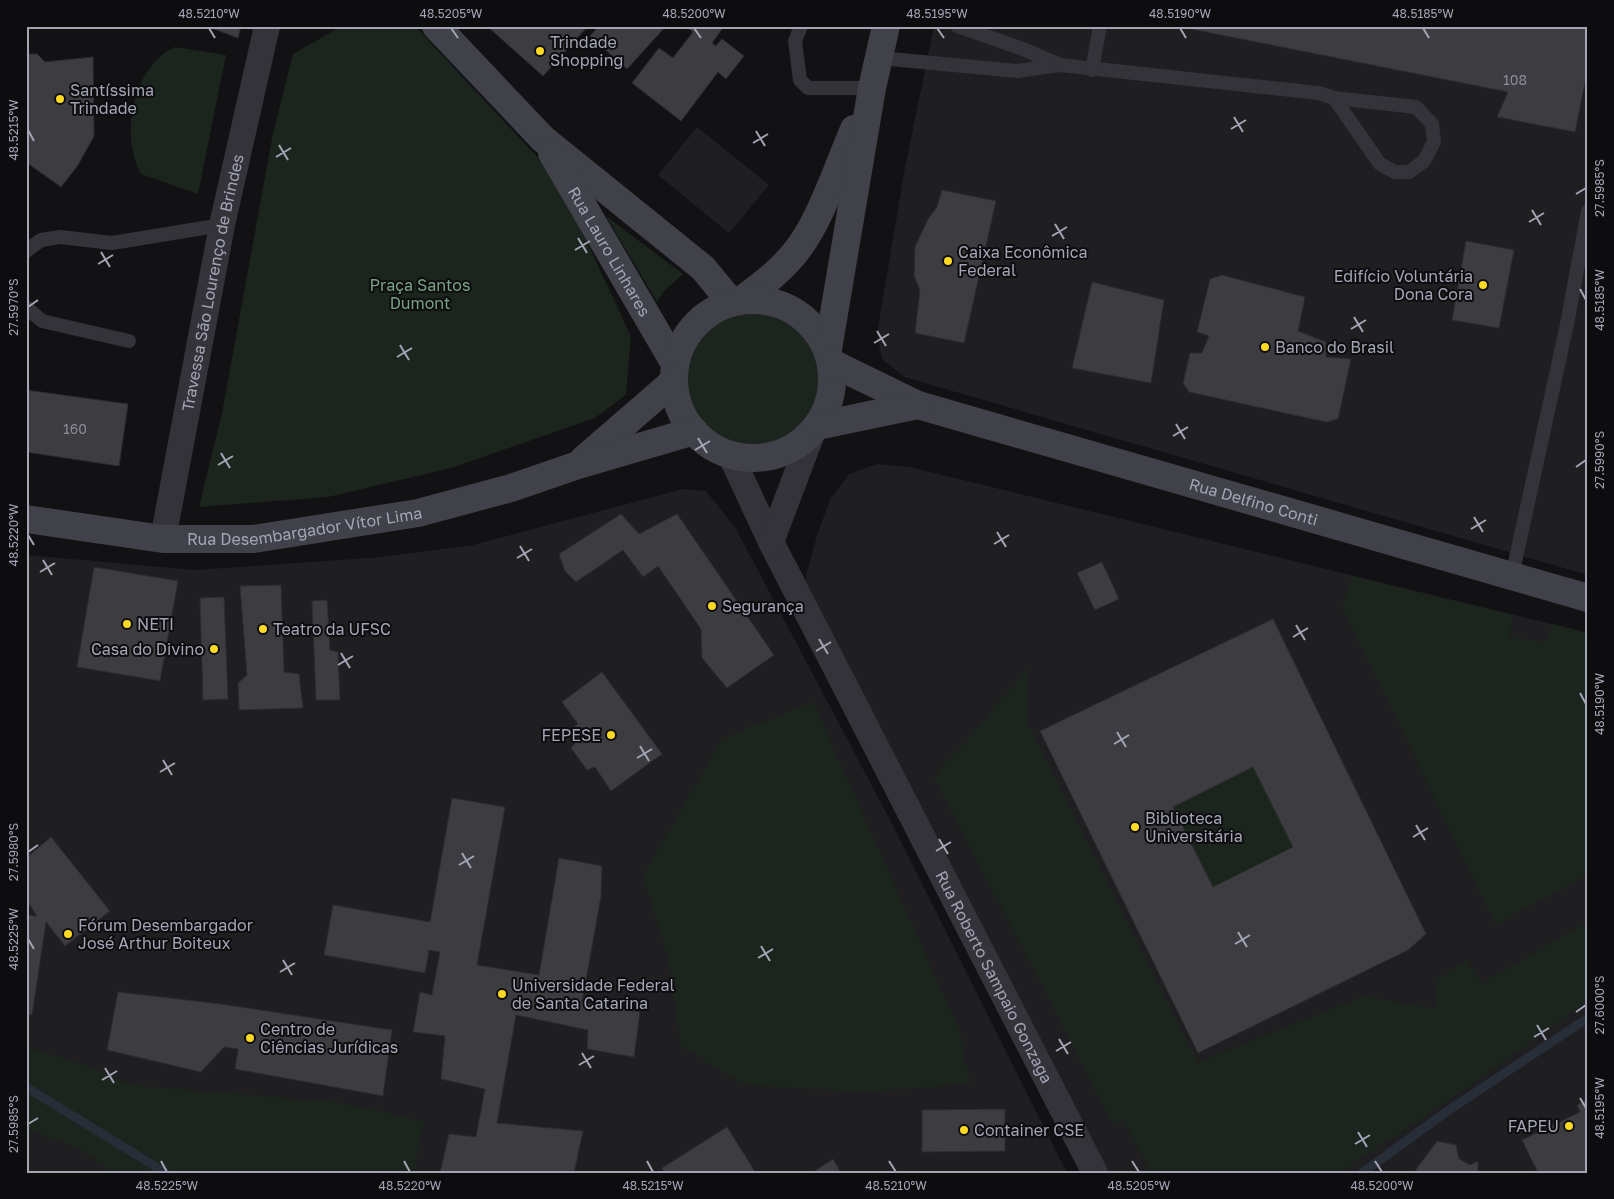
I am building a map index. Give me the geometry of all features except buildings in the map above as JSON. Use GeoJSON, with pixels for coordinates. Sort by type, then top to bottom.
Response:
{"type":"FeatureCollection","features":[{"type":"Feature","properties":{"kind":"main road","name":"Rua Lauro Linhares"},"geometry":{"type":"LineString","coordinates":[[436,26],[543,139],[703,268],[737,301]]}},
{"type":"Feature","properties":{"kind":"main road"},"geometry":{"type":"LineString","coordinates":[[872,88],[812,227],[796,252],[777,272],[737,301],[702,317],[683,342],[674,372],[679,408],[694,431],[710,445],[730,454],[752,458],[775,455],[796,446],[815,428],[830,400],[833,385],[830,356],[872,88],[886,26]]}},
{"type":"Feature","properties":{"kind":"main road","name":"Rua Lauro Linhares"},"geometry":{"type":"LineString","coordinates":[[543,139],[674,372]]}},
{"type":"Feature","properties":{"kind":"main road"},"geometry":{"type":"LineString","coordinates":[[737,301],[778,302],[808,320],[830,356]]}},
{"type":"Feature","properties":{"kind":"main road","name":"Rua Delfino Conti"},"geometry":{"type":"LineString","coordinates":[[830,356],[918,405],[1588,598]]}},
{"type":"Feature","properties":{"kind":"main road","name":"Rua Desembargador Vítor Lima"},"geometry":{"type":"LineString","coordinates":[[578,464],[674,372]]}},
{"type":"Feature","properties":{"kind":"main road","name":"Rua Delfino Conti"},"geometry":{"type":"LineString","coordinates":[[815,428],[918,405]]}},
{"type":"Feature","properties":{"kind":"main road","name":"Rua Desembargador Vítor Lima"},"geometry":{"type":"LineString","coordinates":[[26,519],[163,539],[254,539],[418,513],[511,488],[578,464],[694,431]]}},
{"type":"Feature","properties":{"kind":"street","name":"Travessa São Lourenço de Brindes"},"geometry":{"type":"LineString","coordinates":[[163,539],[222,225],[267,26]]}},
{"type":"Feature","properties":{"kind":"street"},"geometry":{"type":"LineString","coordinates":[[771,542],[815,428]]}},
{"type":"Feature","properties":{"kind":"street","name":"Rua Roberto Sampaio Gonzaga"},"geometry":{"type":"LineString","coordinates":[[730,454],[771,542],[1095,1173]]}},
{"type":"Feature","properties":{"kind":"lane"},"geometry":{"type":"LineString","coordinates":[[801,26],[796,41],[800,80],[808,88],[872,88]]}},
{"type":"Feature","properties":{"kind":"lane"},"geometry":{"type":"LineString","coordinates":[[957,26],[1023,48],[1060,65],[1092,70],[1319,93],[1334,98],[1416,107],[1432,124],[1434,142],[1424,161],[1409,172],[1396,172],[1380,164],[1334,98]]}},
{"type":"Feature","properties":{"kind":"lane"},"geometry":{"type":"LineString","coordinates":[[1092,70],[1100,26]]}},
{"type":"Feature","properties":{"kind":"lane"},"geometry":{"type":"LineString","coordinates":[[880,58],[1017,71],[1060,65]]}},
{"type":"Feature","properties":{"kind":"lane"},"geometry":{"type":"LineString","coordinates":[[1512,576],[1567,324],[1588,211]]}},
{"type":"Feature","properties":{"kind":"lane"},"geometry":{"type":"LineString","coordinates":[[26,250],[41,240],[60,237],[112,243],[222,225]]}},
{"type":"Feature","properties":{"kind":"lane"},"geometry":{"type":"LineString","coordinates":[[26,307],[42,321],[129,341]]}},
{"type":"Feature","properties":{"kind":"shaded area"},"geometry":{"type":"Polygon","coordinates":[[[934,26],[1588,26],[1588,575],[904,377],[882,359],[877,334],[905,168],[934,26]]]}},
{"type":"Feature","properties":{"kind":"shaded area"},"geometry":{"type":"Polygon","coordinates":[[[697,127],[769,185],[729,233],[658,175],[697,127]]]}},
{"type":"Feature","properties":{"kind":"shaded area"},"geometry":{"type":"Polygon","coordinates":[[[877,464],[910,467],[1588,633],[1588,1173],[1104,1173],[803,587],[818,532],[830,500],[849,474],[877,464]]]}},
{"type":"Feature","properties":{"kind":"shaded area","name":"Universidade Federal de Santa Catarina"},"geometry":{"type":"Polygon","coordinates":[[[683,489],[706,491],[735,527],[888,816],[1067,1173],[26,1173],[26,555],[195,570],[381,557],[473,545],[683,489]]]}},
{"type":"Feature","properties":{"kind":"green space","name":"Praça Santos Dumont"},"geometry":{"type":"Polygon","coordinates":[[[342,26],[415,26],[557,178],[631,336],[626,395],[595,418],[451,468],[328,497],[199,507],[222,413],[273,133],[293,54],[342,26]]]}},
{"type":"Feature","properties":{"kind":"green space"},"geometry":{"type":"Polygon","coordinates":[[[175,47],[226,55],[198,194],[141,174],[134,158],[131,140],[131,121],[140,85],[149,69],[161,56],[175,47]]]}},
{"type":"Feature","properties":{"kind":"green space"},"geometry":{"type":"Polygon","coordinates":[[[606,216],[683,274],[664,291],[657,302],[606,216]]]}},
{"type":"Feature","properties":{"kind":"green space"},"geometry":{"type":"Polygon","coordinates":[[[755,305],[783,310],[806,326],[822,349],[827,377],[822,405],[806,428],[783,444],[755,449],[727,444],[704,428],[688,405],[683,377],[688,349],[704,326],[727,310],[755,305]]]}},
{"type":"Feature","properties":{"kind":"green space"},"geometry":{"type":"Polygon","coordinates":[[[1352,576],[1513,615],[1509,637],[1544,642],[1553,624],[1588,633],[1588,874],[1496,925],[1342,607],[1352,576]]]}},
{"type":"Feature","properties":{"kind":"green space"},"geometry":{"type":"Polygon","coordinates":[[[1029,668],[1027,720],[1198,1062],[1364,996],[1437,1009],[1436,981],[1467,959],[1481,984],[1588,921],[1588,1001],[1451,1099],[1338,1173],[1151,1173],[1123,1119],[1113,1124],[934,777],[1029,668]]]}},
{"type":"Feature","properties":{"kind":"green space"},"geometry":{"type":"Polygon","coordinates":[[[813,702],[959,1029],[970,1084],[863,1092],[744,1085],[681,1046],[668,957],[643,876],[723,738],[813,702]]]}},
{"type":"Feature","properties":{"kind":"green space"},"geometry":{"type":"Polygon","coordinates":[[[1253,767],[1293,847],[1213,887],[1173,807],[1253,767]]]}},
{"type":"Feature","properties":{"kind":"green space"},"geometry":{"type":"Polygon","coordinates":[[[26,1047],[92,1067],[131,1085],[337,1102],[424,1121],[413,1173],[114,1173],[80,1149],[26,1129],[26,1047]]]}},
{"type":"Feature","properties":{"kind":"waterway"},"geometry":{"type":"LineString","coordinates":[[1362,1173],[1449,1110],[1588,1018]]}},
{"type":"Feature","properties":{"kind":"waterway"},"geometry":{"type":"LineString","coordinates":[[26,1087],[166,1173]]}},
{"type":"Feature","properties":{"kind":"place","name":"Trindade Shopping"},"geometry":{"type":"Point","coordinates":[540,51]}},
{"type":"Feature","properties":{"kind":"place","name":"Santíssima Trindade"},"geometry":{"type":"Point","coordinates":[60,99]}},
{"type":"Feature","properties":{"kind":"place","name":"Caixa Econômica Federal"},"geometry":{"type":"Point","coordinates":[948,261]}},
{"type":"Feature","properties":{"kind":"place","name":"Edifício Voluntária Dona Cora"},"geometry":{"type":"Point","coordinates":[1483,285]}},
{"type":"Feature","properties":{"kind":"place","name":"Banco do Brasil"},"geometry":{"type":"Point","coordinates":[1265,347]}},
{"type":"Feature","properties":{"kind":"place","name":"Segurança"},"geometry":{"type":"Point","coordinates":[712,606]}},
{"type":"Feature","properties":{"kind":"place","name":"NETI"},"geometry":{"type":"Point","coordinates":[127,624]}},
{"type":"Feature","properties":{"kind":"place","name":"Teatro da UFSC"},"geometry":{"type":"Point","coordinates":[263,629]}},
{"type":"Feature","properties":{"kind":"place","name":"Casa do Divino"},"geometry":{"type":"Point","coordinates":[214,649]}},
{"type":"Feature","properties":{"kind":"place","name":"FEPESE"},"geometry":{"type":"Point","coordinates":[611,735]}},
{"type":"Feature","properties":{"kind":"place","name":"Biblioteca Universitária"},"geometry":{"type":"Point","coordinates":[1135,827]}},
{"type":"Feature","properties":{"kind":"place","name":"Fórum Desembargador José Arthur Boiteux"},"geometry":{"type":"Point","coordinates":[68,934]}},
{"type":"Feature","properties":{"kind":"place","name":"Universidade Federal de Santa Catarina"},"geometry":{"type":"Point","coordinates":[502,994]}},
{"type":"Feature","properties":{"kind":"place","name":"Centro de Ciências Jurídicas"},"geometry":{"type":"Point","coordinates":[250,1038]}},
{"type":"Feature","properties":{"kind":"place","name":"FAPEU"},"geometry":{"type":"Point","coordinates":[1569,1126]}},
{"type":"Feature","properties":{"kind":"place","name":"Container CSE"},"geometry":{"type":"Point","coordinates":[964,1130]}}]}
